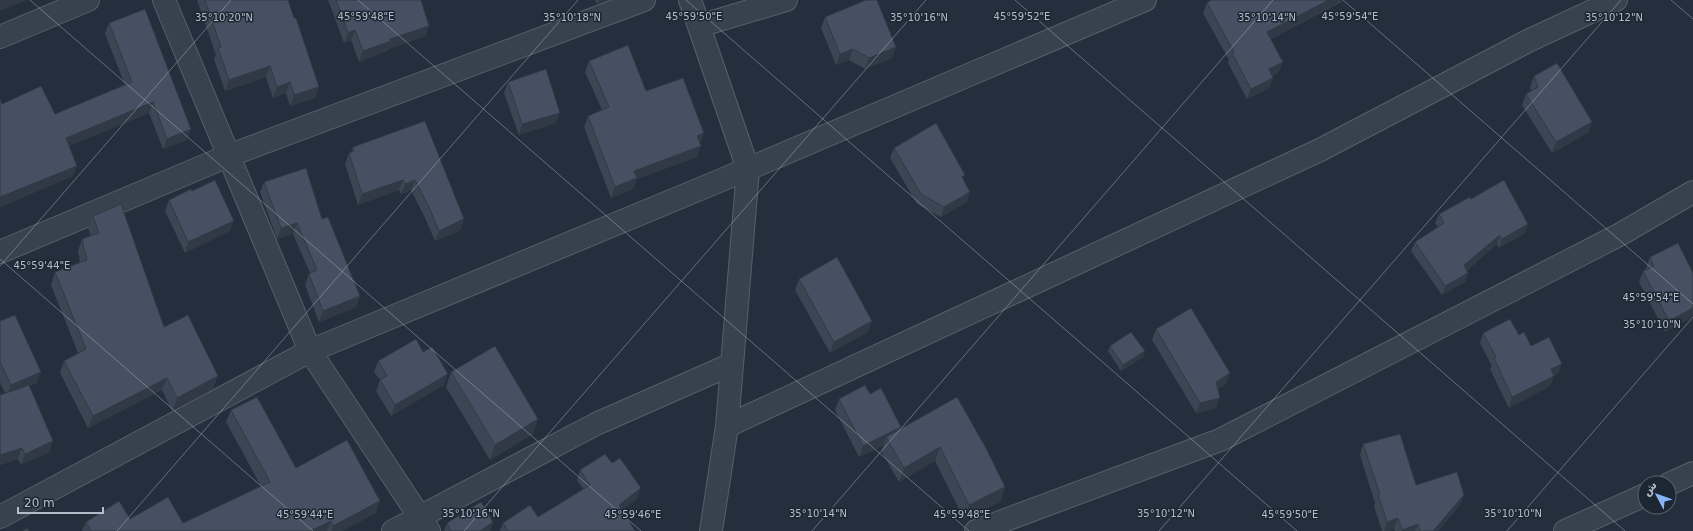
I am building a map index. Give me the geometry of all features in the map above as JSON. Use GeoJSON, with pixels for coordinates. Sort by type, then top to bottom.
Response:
{"type":"FeatureCollection","features":[{"type":"Feature","properties":{"kind":"street"},"geometry":{"type":"LineString","coordinates":[[0,37],[88,0]]}},
{"type":"Feature","properties":{"kind":"street"},"geometry":{"type":"LineString","coordinates":[[164,0],[310,351],[424,524]]}},
{"type":"Feature","properties":{"kind":"street"},"geometry":{"type":"LineString","coordinates":[[0,252],[228,156],[644,0]]}},
{"type":"Feature","properties":{"kind":"street"},"geometry":{"type":"LineString","coordinates":[[690,0],[748,169],[727,426],[711,531]]}},
{"type":"Feature","properties":{"kind":"street"},"geometry":{"type":"LineString","coordinates":[[699,26],[786,0]]}},
{"type":"Feature","properties":{"kind":"street"},"geometry":{"type":"LineString","coordinates":[[0,517],[310,351],[748,169],[1145,0]]}},
{"type":"Feature","properties":{"kind":"street"},"geometry":{"type":"LineString","coordinates":[[727,426],[1320,150],[1530,40],[1616,0]]}},
{"type":"Feature","properties":{"kind":"street"},"geometry":{"type":"LineString","coordinates":[[976,531],[1220,440],[1619,235],[1693,192]]}},
{"type":"Feature","properties":{"kind":"street"},"geometry":{"type":"LineString","coordinates":[[393,531],[424,524],[596,424],[732,364]]}},
{"type":"Feature","properties":{"kind":"street"},"geometry":{"type":"LineString","coordinates":[[1677,480],[1693,473]]}},
{"type":"Feature","properties":{"kind":"street"},"geometry":{"type":"LineString","coordinates":[[1565,531],[1637,499]]}},
{"type":"Feature","properties":{"kind":"building"},"geometry":{"type":"Polygon","coordinates":[[[205,0],[288,0],[294,18],[296,18],[319,87],[294,95],[290,82],[277,87],[270,66],[229,80],[218,48],[221,47],[205,0]]]}},
{"type":"Feature","properties":{"kind":"building"},"geometry":{"type":"Polygon","coordinates":[[[336,0],[421,0],[429,26],[390,39],[391,41],[363,51],[355,30],[348,33],[336,0]]]}},
{"type":"Feature","properties":{"kind":"building"},"geometry":{"type":"Polygon","coordinates":[[[866,0],[877,0],[896,47],[869,58],[853,49],[840,54],[825,17],[866,0]]]}},
{"type":"Feature","properties":{"kind":"building"},"geometry":{"type":"Polygon","coordinates":[[[1211,0],[1329,0],[1267,32],[1283,62],[1269,69],[1273,78],[1251,89],[1232,53],[1234,52],[1207,3],[1211,0]]]}},
{"type":"Feature","properties":{"kind":"building"},"geometry":{"type":"Polygon","coordinates":[[[145,9],[191,129],[167,139],[153,102],[66,138],[77,166],[0,197],[0,99],[2,104],[41,86],[55,114],[132,82],[109,23],[145,9]]]}},
{"type":"Feature","properties":{"kind":"building"},"geometry":{"type":"Polygon","coordinates":[[[628,45],[646,91],[683,78],[704,133],[697,136],[701,146],[634,171],[637,178],[615,187],[588,116],[609,107],[589,61],[628,45]]]}},
{"type":"Feature","properties":{"kind":"building"},"geometry":{"type":"Polygon","coordinates":[[[1557,63],[1592,122],[1556,142],[1526,94],[1538,87],[1534,76],[1557,63]]]}},
{"type":"Feature","properties":{"kind":"building"},"geometry":{"type":"Polygon","coordinates":[[[546,69],[560,113],[522,124],[508,82],[546,69]]]}},
{"type":"Feature","properties":{"kind":"building"},"geometry":{"type":"Polygon","coordinates":[[[425,121],[464,219],[439,231],[415,180],[405,184],[403,180],[362,194],[349,153],[354,151],[353,147],[425,121]]]}},
{"type":"Feature","properties":{"kind":"building"},"geometry":{"type":"Polygon","coordinates":[[[936,123],[965,175],[962,177],[970,192],[944,207],[921,194],[894,148],[936,123]]]}},
{"type":"Feature","properties":{"kind":"building"},"geometry":{"type":"Polygon","coordinates":[[[306,168],[322,219],[328,217],[360,296],[323,311],[309,274],[317,270],[297,223],[281,228],[264,182],[306,168]]]}},
{"type":"Feature","properties":{"kind":"building"},"geometry":{"type":"Polygon","coordinates":[[[215,180],[234,221],[188,242],[169,200],[191,189],[192,191],[215,180]]]}},
{"type":"Feature","properties":{"kind":"building"},"geometry":{"type":"Polygon","coordinates":[[[1504,180],[1528,224],[1502,239],[1500,235],[1464,265],[1468,273],[1445,286],[1415,242],[1444,223],[1439,214],[1470,197],[1471,199],[1504,180]]]}},
{"type":"Feature","properties":{"kind":"building"},"geometry":{"type":"Polygon","coordinates":[[[121,204],[164,327],[188,315],[218,376],[177,398],[167,378],[93,416],[64,361],[86,349],[55,272],[87,260],[82,239],[99,233],[93,216],[121,204]]]}},
{"type":"Feature","properties":{"kind":"building"},"geometry":{"type":"Polygon","coordinates":[[[1678,243],[1693,273],[1693,308],[1669,321],[1643,271],[1654,266],[1650,257],[1678,243]]]}},
{"type":"Feature","properties":{"kind":"building"},"geometry":{"type":"Polygon","coordinates":[[[837,257],[872,321],[834,342],[799,279],[837,257]]]}},
{"type":"Feature","properties":{"kind":"building"},"geometry":{"type":"Polygon","coordinates":[[[1191,308],[1230,373],[1216,382],[1220,398],[1200,403],[1156,329],[1191,308]]]}},
{"type":"Feature","properties":{"kind":"building"},"geometry":{"type":"Polygon","coordinates":[[[15,315],[41,372],[11,385],[0,362],[0,321],[15,315]]]}},
{"type":"Feature","properties":{"kind":"building"},"geometry":{"type":"Polygon","coordinates":[[[1510,319],[1519,335],[1524,332],[1531,346],[1549,337],[1562,364],[1551,369],[1554,376],[1512,397],[1494,358],[1496,357],[1483,333],[1510,319]]]}},
{"type":"Feature","properties":{"kind":"building"},"geometry":{"type":"Polygon","coordinates":[[[1131,332],[1145,351],[1123,365],[1110,346],[1131,332]]]}},
{"type":"Feature","properties":{"kind":"building"},"geometry":{"type":"Polygon","coordinates":[[[416,339],[423,352],[432,347],[448,374],[395,405],[380,380],[387,376],[378,361],[416,339]]]}},
{"type":"Feature","properties":{"kind":"building"},"geometry":{"type":"Polygon","coordinates":[[[495,346],[538,419],[495,445],[451,372],[495,346]]]}},
{"type":"Feature","properties":{"kind":"building"},"geometry":{"type":"Polygon","coordinates":[[[29,385],[53,441],[25,454],[22,448],[0,455],[0,395],[29,385]]]}},
{"type":"Feature","properties":{"kind":"building"},"geometry":{"type":"Polygon","coordinates":[[[865,385],[870,394],[881,388],[901,427],[863,446],[839,399],[865,385]]]}},
{"type":"Feature","properties":{"kind":"building"},"geometry":{"type":"Polygon","coordinates":[[[257,397],[296,468],[347,440],[380,501],[333,526],[331,521],[310,531],[91,531],[86,522],[119,501],[130,519],[168,497],[183,523],[270,482],[231,410],[257,397]]]}},
{"type":"Feature","properties":{"kind":"building"},"geometry":{"type":"Polygon","coordinates":[[[957,397],[987,450],[1005,487],[969,505],[940,447],[904,468],[886,437],[957,397]]]}},
{"type":"Feature","properties":{"kind":"building"},"geometry":{"type":"Polygon","coordinates":[[[1400,434],[1416,485],[1457,472],[1464,495],[1433,531],[1420,531],[1418,524],[1402,530],[1398,518],[1387,522],[1378,495],[1380,494],[1363,444],[1400,434]]]}},
{"type":"Feature","properties":{"kind":"building"},"geometry":{"type":"Polygon","coordinates":[[[605,454],[612,463],[620,458],[641,488],[619,505],[635,531],[508,531],[503,523],[530,505],[538,517],[590,485],[580,470],[605,454]]]}},
{"type":"Feature","properties":{"kind":"building"},"geometry":{"type":"Polygon","coordinates":[[[481,502],[493,522],[480,531],[451,531],[447,523],[481,502]]]}}]}
